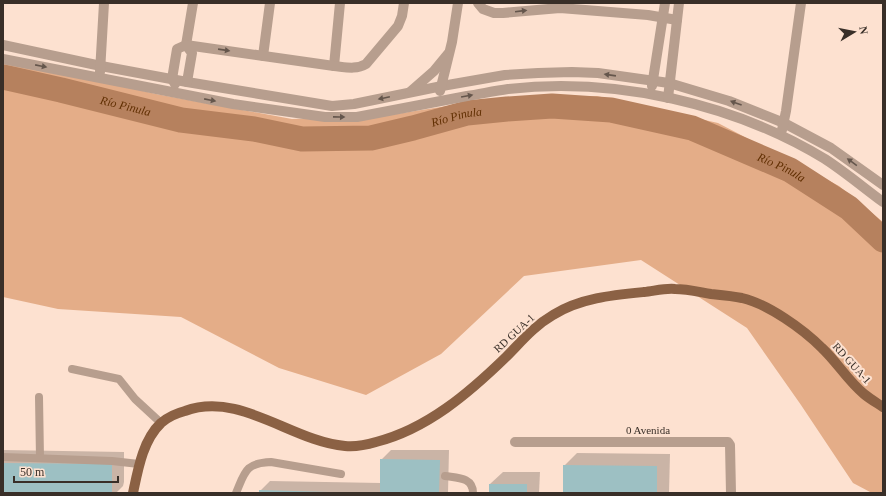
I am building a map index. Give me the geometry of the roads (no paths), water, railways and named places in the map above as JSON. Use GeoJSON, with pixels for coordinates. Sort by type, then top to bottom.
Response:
{"type":"FeatureCollection","features":[{"type":"Feature","properties":{"kind":"main road","name":"RD GUA-1"},"geometry":{"type":"LineString","coordinates":[[161,423],[174,414],[208,405],[228,407],[265,419],[300,434],[330,443],[346,446],[373,443],[394,437],[424,422],[455,403],[488,374],[532,330],[553,314],[579,303],[605,296],[674,288],[743,298],[776,312],[801,329],[822,348],[863,394],[883,407]]}},
{"type":"Feature","properties":{"kind":"main road"},"geometry":{"type":"LineString","coordinates":[[133,493],[139,464],[149,440],[161,423]]}},
{"type":"Feature","properties":{"kind":"street"},"geometry":{"type":"LineString","coordinates":[[100,78],[104,3]]}},
{"type":"Feature","properties":{"kind":"street"},"geometry":{"type":"LineString","coordinates":[[186,82],[192,53],[186,45],[193,3]]}},
{"type":"Feature","properties":{"kind":"street"},"geometry":{"type":"LineString","coordinates":[[263,56],[270,3]]}},
{"type":"Feature","properties":{"kind":"street"},"geometry":{"type":"LineString","coordinates":[[334,66],[340,3]]}},
{"type":"Feature","properties":{"kind":"street"},"geometry":{"type":"LineString","coordinates":[[182,94],[172,79],[177,49],[186,45],[352,68],[366,64],[398,26],[402,16],[404,3]]}},
{"type":"Feature","properties":{"kind":"street"},"geometry":{"type":"LineString","coordinates":[[438,102],[450,52],[458,3]]}},
{"type":"Feature","properties":{"kind":"street"},"geometry":{"type":"LineString","coordinates":[[478,3],[483,9],[494,13],[560,8],[677,20]]}},
{"type":"Feature","properties":{"kind":"street"},"geometry":{"type":"LineString","coordinates":[[651,94],[665,3]]}},
{"type":"Feature","properties":{"kind":"street"},"geometry":{"type":"LineString","coordinates":[[668,98],[677,20],[677,3]]}},
{"type":"Feature","properties":{"kind":"street"},"geometry":{"type":"LineString","coordinates":[[781,136],[801,3]]}},
{"type":"Feature","properties":{"kind":"street"},"geometry":{"type":"LineString","coordinates":[[3,45],[186,82],[332,106],[354,104],[505,75],[538,72],[598,73],[669,83],[737,104],[784,123],[831,148],[883,185]]}},
{"type":"Feature","properties":{"kind":"street"},"geometry":{"type":"LineString","coordinates":[[410,93],[434,72],[450,52]]}},
{"type":"Feature","properties":{"kind":"street"},"geometry":{"type":"LineString","coordinates":[[3,59],[233,104],[332,117],[357,117],[508,89],[573,86],[651,94],[727,113],[766,128],[824,159],[882,198]]}},
{"type":"Feature","properties":{"kind":"street","name":"0 Avenida"},"geometry":{"type":"LineString","coordinates":[[515,442],[728,442],[730,445],[731,493]]}},
{"type":"Feature","properties":{"kind":"lane"},"geometry":{"type":"LineString","coordinates":[[72,369],[119,379],[135,399],[161,423]]}},
{"type":"Feature","properties":{"kind":"lane"},"geometry":{"type":"LineString","coordinates":[[39,397],[40,458]]}},
{"type":"Feature","properties":{"kind":"lane"},"geometry":{"type":"LineString","coordinates":[[3,457],[112,461],[139,464]]}},
{"type":"Feature","properties":{"kind":"lane"},"geometry":{"type":"LineString","coordinates":[[236,493],[246,472],[254,464],[262,462],[271,462],[341,474]]}},
{"type":"Feature","properties":{"kind":"lane"},"geometry":{"type":"LineString","coordinates":[[445,476],[469,481],[472,485],[473,493]]}},
{"type":"Feature","properties":{"kind":"waterway","name":"Río Pinula"},"geometry":{"type":"LineString","coordinates":[[3,77],[181,120],[254,129],[302,139],[371,138],[467,113],[507,109],[552,106],[611,110],[692,128],[790,170],[849,208],[883,240]]}}]}
